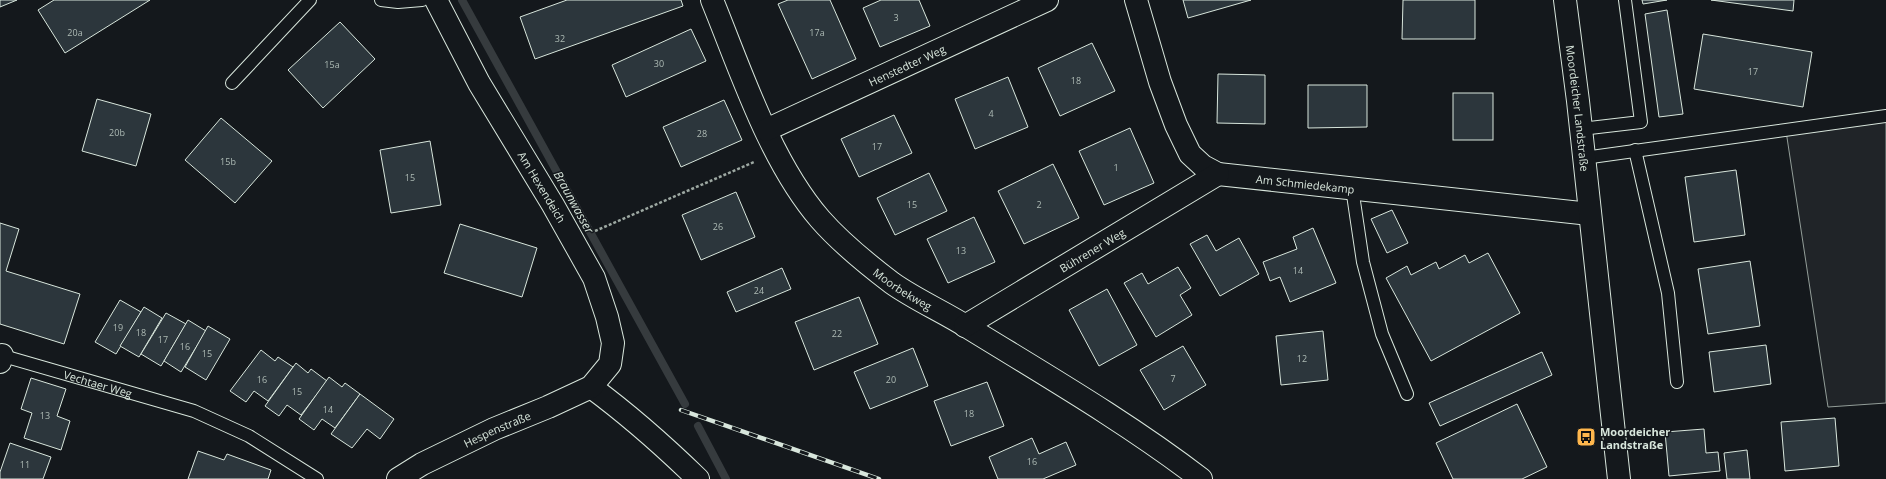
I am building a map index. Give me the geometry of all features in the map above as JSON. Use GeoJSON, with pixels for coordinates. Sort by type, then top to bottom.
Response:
{"type":"FeatureCollection","features":[{"type":"Feature","properties":{"kind":"street","name":"Am Hexendeich"},"geometry":{"type":"LineString","coordinates":[[436,0],[479,83],[554,205],[594,278],[608,317],[613,343],[610,364],[594,384]]}},
{"type":"Feature","properties":{"kind":"street","name":"Moorbekweg"},"geometry":{"type":"LineString","coordinates":[[712,0],[777,154],[794,182],[821,219],[854,252],[892,283],[965,326],[1104,412],[1174,458],[1201,479]]}},
{"type":"Feature","properties":{"kind":"street","name":"Henstedter Weg"},"geometry":{"type":"LineString","coordinates":[[766,130],[1048,0]]}},
{"type":"Feature","properties":{"kind":"street","name":"Am Schmiedekamp"},"geometry":{"type":"LineString","coordinates":[[1136,0],[1160,82],[1176,125],[1190,154],[1202,166],[1218,174],[1590,214]]}},
{"type":"Feature","properties":{"kind":"street","name":"Moordeicher Landstraße"},"geometry":{"type":"LineString","coordinates":[[1565,0],[1582,129],[1618,479]]}},
{"type":"Feature","properties":{"kind":"street","name":"Bührener Weg"},"geometry":{"type":"LineString","coordinates":[[965,326],[1218,174]]}},
{"type":"Feature","properties":{"kind":"street","name":"Hespenstraße"},"geometry":{"type":"LineString","coordinates":[[398,479],[422,464],[494,428],[548,407],[594,384]]}},
{"type":"Feature","properties":{"kind":"street"},"geometry":{"type":"LineString","coordinates":[[594,384],[652,435],[698,479]]}},
{"type":"Feature","properties":{"kind":"lane"},"geometry":{"type":"LineString","coordinates":[[232,83],[310,0]]}},
{"type":"Feature","properties":{"kind":"lane"},"geometry":{"type":"LineString","coordinates":[[381,0],[398,2],[422,0]]}},
{"type":"Feature","properties":{"kind":"lane"},"geometry":{"type":"LineString","coordinates":[[1582,129],[1641,122],[1625,0]]}},
{"type":"Feature","properties":{"kind":"lane"},"geometry":{"type":"LineString","coordinates":[[1584,158],[1886,116]]}},
{"type":"Feature","properties":{"kind":"lane"},"geometry":{"type":"LineString","coordinates":[[1635,150],[1668,293],[1677,382]]}},
{"type":"Feature","properties":{"kind":"lane"},"geometry":{"type":"LineString","coordinates":[[1352,188],[1363,262],[1380,327],[1408,394]]}},
{"type":"Feature","properties":{"kind":"lane","name":"Vechtaer Weg"},"geometry":{"type":"LineString","coordinates":[[1,357],[194,411],[249,436],[317,479]]}},
{"type":"Feature","properties":{"kind":"path"},"geometry":{"type":"LineString","coordinates":[[606,226],[757,160],[777,154]]}},
{"type":"Feature","properties":{"kind":"shaded area"},"geometry":{"type":"Polygon","coordinates":[[[1886,117],[1886,403],[1828,407],[1786,131],[1886,117]]]}},
{"type":"Feature","properties":{"kind":"building"},"geometry":{"type":"Polygon","coordinates":[[[0,0],[17,0],[0,7],[0,0]]]}},
{"type":"Feature","properties":{"kind":"building"},"geometry":{"type":"Polygon","coordinates":[[[54,0],[150,0],[65,53],[38,10],[54,0]]]}},
{"type":"Feature","properties":{"kind":"building"},"geometry":{"type":"Polygon","coordinates":[[[567,0],[681,0],[683,6],[535,59],[520,17],[567,0]]]}},
{"type":"Feature","properties":{"kind":"building"},"geometry":{"type":"Polygon","coordinates":[[[788,0],[830,0],[856,59],[812,79],[778,4],[788,0]]]}},
{"type":"Feature","properties":{"kind":"building"},"geometry":{"type":"Polygon","coordinates":[[[881,0],[919,0],[930,26],[880,47],[863,8],[881,0]]]}},
{"type":"Feature","properties":{"kind":"building"},"geometry":{"type":"Polygon","coordinates":[[[1183,0],[1251,0],[1188,18],[1183,0]]]}},
{"type":"Feature","properties":{"kind":"building"},"geometry":{"type":"Polygon","coordinates":[[[1403,0],[1475,0],[1475,39],[1402,39],[1403,0]]]}},
{"type":"Feature","properties":{"kind":"building"},"geometry":{"type":"Polygon","coordinates":[[[1642,0],[1667,0],[1643,4],[1642,0]]]}},
{"type":"Feature","properties":{"kind":"building"},"geometry":{"type":"Polygon","coordinates":[[[1711,0],[1794,0],[1793,11],[1711,0]]]}},
{"type":"Feature","properties":{"kind":"building"},"geometry":{"type":"Polygon","coordinates":[[[1667,10],[1683,114],[1659,117],[1645,14],[1667,10]]]}},
{"type":"Feature","properties":{"kind":"building"},"geometry":{"type":"Polygon","coordinates":[[[340,22],[375,59],[323,108],[288,70],[340,22]]]}},
{"type":"Feature","properties":{"kind":"building"},"geometry":{"type":"Polygon","coordinates":[[[691,29],[706,61],[626,97],[612,65],[691,29]]]}},
{"type":"Feature","properties":{"kind":"building"},"geometry":{"type":"Polygon","coordinates":[[[1703,34],[1812,52],[1803,107],[1694,89],[1703,34]]]}},
{"type":"Feature","properties":{"kind":"building"},"geometry":{"type":"Polygon","coordinates":[[[1092,43],[1115,91],[1060,116],[1038,68],[1092,43]]]}},
{"type":"Feature","properties":{"kind":"building"},"geometry":{"type":"Polygon","coordinates":[[[1218,74],[1265,75],[1265,124],[1217,123],[1218,74]]]}},
{"type":"Feature","properties":{"kind":"building"},"geometry":{"type":"Polygon","coordinates":[[[1008,77],[1028,127],[975,149],[955,99],[1008,77]]]}},
{"type":"Feature","properties":{"kind":"building"},"geometry":{"type":"Polygon","coordinates":[[[1308,85],[1367,85],[1367,127],[1308,128],[1308,85]]]}},
{"type":"Feature","properties":{"kind":"building"},"geometry":{"type":"Polygon","coordinates":[[[1453,93],[1493,93],[1493,140],[1453,140],[1453,93]]]}},
{"type":"Feature","properties":{"kind":"building"},"geometry":{"type":"Polygon","coordinates":[[[97,99],[151,114],[136,166],[82,151],[97,99]]]}},
{"type":"Feature","properties":{"kind":"building"},"geometry":{"type":"Polygon","coordinates":[[[724,100],[742,140],[681,167],[663,127],[724,100]]]}},
{"type":"Feature","properties":{"kind":"building"},"geometry":{"type":"Polygon","coordinates":[[[894,115],[912,153],[859,177],[841,139],[894,115]]]}},
{"type":"Feature","properties":{"kind":"building"},"geometry":{"type":"Polygon","coordinates":[[[221,118],[272,161],[235,203],[185,160],[221,118]]]}},
{"type":"Feature","properties":{"kind":"building"},"geometry":{"type":"Polygon","coordinates":[[[1130,128],[1154,183],[1104,205],[1079,151],[1130,128]]]}},
{"type":"Feature","properties":{"kind":"building"},"geometry":{"type":"Polygon","coordinates":[[[430,141],[441,205],[391,213],[380,150],[430,141]]]}},
{"type":"Feature","properties":{"kind":"building"},"geometry":{"type":"Polygon","coordinates":[[[1053,164],[1079,218],[1024,244],[998,191],[1053,164]]]}},
{"type":"Feature","properties":{"kind":"building"},"geometry":{"type":"Polygon","coordinates":[[[1736,170],[1745,235],[1694,242],[1685,177],[1736,170]]]}},
{"type":"Feature","properties":{"kind":"building"},"geometry":{"type":"Polygon","coordinates":[[[929,173],[947,211],[895,235],[877,198],[929,173]]]}},
{"type":"Feature","properties":{"kind":"building"},"geometry":{"type":"Polygon","coordinates":[[[736,192],[755,237],[701,260],[682,215],[736,192]]]}},
{"type":"Feature","properties":{"kind":"building"},"geometry":{"type":"Polygon","coordinates":[[[1392,210],[1408,243],[1387,253],[1371,219],[1392,210]]]}},
{"type":"Feature","properties":{"kind":"building"},"geometry":{"type":"Polygon","coordinates":[[[974,217],[995,262],[948,283],[927,239],[974,217]]]}},
{"type":"Feature","properties":{"kind":"building"},"geometry":{"type":"Polygon","coordinates":[[[0,223],[19,229],[6,271],[80,294],[64,344],[0,324],[0,223]]]}},
{"type":"Feature","properties":{"kind":"building"},"geometry":{"type":"Polygon","coordinates":[[[460,224],[537,248],[522,297],[444,273],[460,224]]]}},
{"type":"Feature","properties":{"kind":"building"},"geometry":{"type":"Polygon","coordinates":[[[1313,228],[1336,283],[1290,302],[1280,277],[1270,281],[1263,262],[1297,249],[1293,237],[1313,228]]]}},
{"type":"Feature","properties":{"kind":"building"},"geometry":{"type":"Polygon","coordinates":[[[1207,235],[1216,251],[1239,238],[1259,274],[1220,296],[1190,244],[1207,235]]]}},
{"type":"Feature","properties":{"kind":"building"},"geometry":{"type":"Polygon","coordinates":[[[1488,253],[1520,313],[1431,361],[1386,278],[1407,266],[1411,275],[1436,262],[1439,269],[1465,255],[1469,263],[1488,253]]]}},
{"type":"Feature","properties":{"kind":"building"},"geometry":{"type":"Polygon","coordinates":[[[1750,261],[1760,326],[1708,334],[1698,269],[1750,261]]]}},
{"type":"Feature","properties":{"kind":"building"},"geometry":{"type":"Polygon","coordinates":[[[1178,267],[1191,288],[1180,295],[1192,315],[1156,337],[1124,283],[1142,273],[1148,284],[1178,267]]]}},
{"type":"Feature","properties":{"kind":"building"},"geometry":{"type":"Polygon","coordinates":[[[782,268],[791,289],[736,312],[727,292],[782,268]]]}},
{"type":"Feature","properties":{"kind":"building"},"geometry":{"type":"Polygon","coordinates":[[[1107,289],[1137,345],[1099,366],[1069,310],[1107,289]]]}},
{"type":"Feature","properties":{"kind":"building"},"geometry":{"type":"Polygon","coordinates":[[[859,297],[878,344],[814,370],[795,322],[859,297]]]}},
{"type":"Feature","properties":{"kind":"building"},"geometry":{"type":"Polygon","coordinates":[[[120,300],[141,312],[116,354],[95,342],[120,300]]]}},
{"type":"Feature","properties":{"kind":"building"},"geometry":{"type":"Polygon","coordinates":[[[144,307],[162,318],[139,357],[120,346],[144,307]]]}},
{"type":"Feature","properties":{"kind":"building"},"geometry":{"type":"Polygon","coordinates":[[[166,313],[186,324],[161,366],[141,354],[166,313]]]}},
{"type":"Feature","properties":{"kind":"building"},"geometry":{"type":"Polygon","coordinates":[[[188,320],[206,331],[181,372],[164,361],[188,320]]]}},
{"type":"Feature","properties":{"kind":"building"},"geometry":{"type":"Polygon","coordinates":[[[208,326],[230,339],[206,380],[185,367],[208,326]]]}},
{"type":"Feature","properties":{"kind":"building"},"geometry":{"type":"Polygon","coordinates":[[[1323,331],[1328,380],[1281,385],[1276,336],[1323,331]]]}},
{"type":"Feature","properties":{"kind":"building"},"geometry":{"type":"Polygon","coordinates":[[[1766,345],[1771,384],[1714,392],[1709,352],[1766,345]]]}},
{"type":"Feature","properties":{"kind":"building"},"geometry":{"type":"Polygon","coordinates":[[[1183,346],[1206,385],[1164,410],[1140,370],[1183,346]]]}},
{"type":"Feature","properties":{"kind":"building"},"geometry":{"type":"Polygon","coordinates":[[[913,348],[928,386],[870,409],[854,372],[913,348]]]}},
{"type":"Feature","properties":{"kind":"building"},"geometry":{"type":"Polygon","coordinates":[[[261,350],[275,361],[278,357],[293,367],[268,401],[254,391],[246,402],[230,391],[261,350]]]}},
{"type":"Feature","properties":{"kind":"building"},"geometry":{"type":"Polygon","coordinates":[[[1542,352],[1552,375],[1440,426],[1429,403],[1542,352]]]}},
{"type":"Feature","properties":{"kind":"building"},"geometry":{"type":"Polygon","coordinates":[[[296,363],[308,373],[311,369],[327,381],[301,415],[287,405],[279,416],[265,406],[296,363]]]}},
{"type":"Feature","properties":{"kind":"building"},"geometry":{"type":"Polygon","coordinates":[[[329,377],[342,387],[345,383],[360,394],[335,428],[322,419],[314,430],[299,419],[329,377]]]}},
{"type":"Feature","properties":{"kind":"building"},"geometry":{"type":"Polygon","coordinates":[[[31,378],[66,389],[57,416],[70,421],[61,450],[24,438],[32,413],[21,409],[31,378]]]}},
{"type":"Feature","properties":{"kind":"building"},"geometry":{"type":"Polygon","coordinates":[[[987,382],[1004,426],[951,446],[934,401],[987,382]]]}},
{"type":"Feature","properties":{"kind":"building"},"geometry":{"type":"Polygon","coordinates":[[[360,394],[394,419],[380,439],[367,429],[352,448],[331,434],[360,394]]]}},
{"type":"Feature","properties":{"kind":"building"},"geometry":{"type":"Polygon","coordinates":[[[1517,404],[1547,467],[1522,479],[1453,479],[1436,443],[1517,404]]]}},
{"type":"Feature","properties":{"kind":"building"},"geometry":{"type":"Polygon","coordinates":[[[1835,418],[1839,466],[1785,471],[1781,422],[1835,418]]]}},
{"type":"Feature","properties":{"kind":"building"},"geometry":{"type":"Polygon","coordinates":[[[1704,429],[1706,453],[1718,452],[1720,471],[1669,476],[1665,432],[1704,429]]]}},
{"type":"Feature","properties":{"kind":"building"},"geometry":{"type":"Polygon","coordinates":[[[1032,438],[1039,454],[1066,442],[1076,465],[1043,479],[998,479],[989,457],[1032,438]]]}},
{"type":"Feature","properties":{"kind":"building"},"geometry":{"type":"Polygon","coordinates":[[[10,443],[51,457],[43,479],[0,479],[0,472],[10,443]]]}},
{"type":"Feature","properties":{"kind":"building"},"geometry":{"type":"Polygon","coordinates":[[[1747,450],[1750,479],[1727,479],[1724,453],[1747,450]]]}},
{"type":"Feature","properties":{"kind":"building"},"geometry":{"type":"Polygon","coordinates":[[[198,451],[224,460],[227,454],[271,470],[268,479],[188,479],[198,451]]]}},
{"type":"Feature","properties":{"kind":"waterway","name":"Braunwasser"},"geometry":{"type":"LineString","coordinates":[[462,0],[685,404]]}},
{"type":"Feature","properties":{"kind":"waterway","name":"Braunwasser"},"geometry":{"type":"LineString","coordinates":[[698,426],[726,479]]}},
{"type":"Feature","properties":{"kind":"railway"},"geometry":{"type":"LineString","coordinates":[[681,410],[879,479]]}},
{"type":"Feature","properties":{"kind":"place","name":"Moordeicher Landstraße"},"geometry":{"type":"Point","coordinates":[1586,437]}}]}
